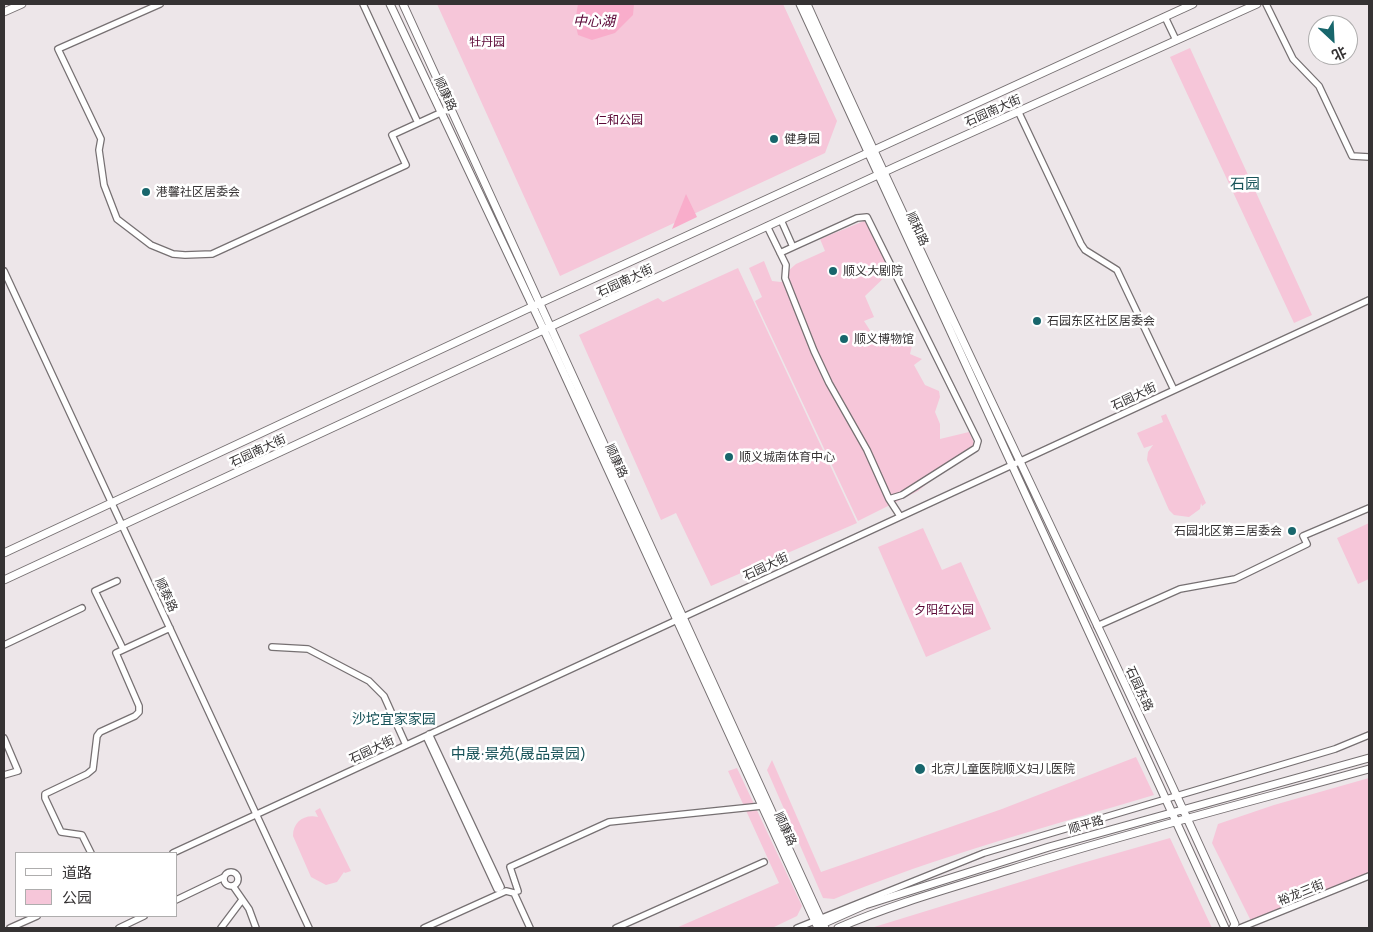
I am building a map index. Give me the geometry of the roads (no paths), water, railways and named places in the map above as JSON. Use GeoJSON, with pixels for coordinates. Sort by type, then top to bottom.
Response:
{"type":"FeatureCollection","features":[{"type":"Feature","properties":{"kind":"main road"},"geometry":{"type":"LineString","coordinates":[[4,12],[22,4]]}},
{"type":"Feature","properties":{"kind":"main road","name":"顺康路"},"geometry":{"type":"LineString","coordinates":[[390,4],[679,618],[819,925]]}},
{"type":"Feature","properties":{"kind":"main road","name":"顺康路"},"geometry":{"type":"LineString","coordinates":[[403,4],[540,303],[762,806],[819,925]]}},
{"type":"Feature","properties":{"kind":"main road","name":"顺和路"},"geometry":{"type":"LineString","coordinates":[[800,4],[1019,462]]}},
{"type":"Feature","properties":{"kind":"main road","name":"顺和路"},"geometry":{"type":"LineString","coordinates":[[807,4],[872,152]]}},
{"type":"Feature","properties":{"kind":"main road","name":"石园南大街"},"geometry":{"type":"LineString","coordinates":[[4,553],[540,303],[1193,4]]}},
{"type":"Feature","properties":{"kind":"main road","name":"石园南大街"},"geometry":{"type":"LineString","coordinates":[[4,580],[544,332],[882,173],[1258,4]]}},
{"type":"Feature","properties":{"kind":"main road","name":"顺和路"},"geometry":{"type":"LineString","coordinates":[[882,173],[1011,465]]}},
{"type":"Feature","properties":{"kind":"main road","name":"石园东路"},"geometry":{"type":"LineString","coordinates":[[1019,462],[1188,819],[1234,924],[1233,928]]}},
{"type":"Feature","properties":{"kind":"main road","name":"石园东路"},"geometry":{"type":"LineString","coordinates":[[1011,465],[1226,928]]}},
{"type":"Feature","properties":{"kind":"main road","name":"顺平路"},"geometry":{"type":"LineString","coordinates":[[819,925],[865,905],[932,883],[1369,758]]}},
{"type":"Feature","properties":{"kind":"main road","name":"顺平路"},"geometry":{"type":"LineString","coordinates":[[838,928],[869,915],[934,893],[1369,768]]}},
{"type":"Feature","properties":{"kind":"street"},"geometry":{"type":"LineString","coordinates":[[160,4],[58,49],[101,139],[99,150],[104,185],[117,219],[151,246],[173,254],[212,254],[406,165],[392,135],[451,108]]}},
{"type":"Feature","properties":{"kind":"street"},"geometry":{"type":"LineString","coordinates":[[364,4],[418,123]]}},
{"type":"Feature","properties":{"kind":"street"},"geometry":{"type":"LineString","coordinates":[[1266,4],[1293,58],[1319,86],[1352,156],[1369,157]]}},
{"type":"Feature","properties":{"kind":"street"},"geometry":{"type":"LineString","coordinates":[[1165,17],[1176,40]]}},
{"type":"Feature","properties":{"kind":"street"},"geometry":{"type":"LineString","coordinates":[[1019,112],[1080,244],[1085,250],[1117,270],[1174,390]]}},
{"type":"Feature","properties":{"kind":"street"},"geometry":{"type":"LineString","coordinates":[[780,253],[857,218],[867,217],[978,440],[976,448],[902,495],[889,499]]}},
{"type":"Feature","properties":{"kind":"street"},"geometry":{"type":"LineString","coordinates":[[781,220],[793,247]]}},
{"type":"Feature","properties":{"kind":"street"},"geometry":{"type":"LineString","coordinates":[[767,226],[786,265],[785,278],[814,351],[829,383],[867,450],[889,499],[901,515]]}},
{"type":"Feature","properties":{"kind":"street","name":"顺泰路"},"geometry":{"type":"LineString","coordinates":[[4,271],[309,928]]}},
{"type":"Feature","properties":{"kind":"street","name":"石园大街"},"geometry":{"type":"LineString","coordinates":[[174,852],[1369,300]]}},
{"type":"Feature","properties":{"kind":"street"},"geometry":{"type":"LineString","coordinates":[[901,515],[897,501],[902,495]]}},
{"type":"Feature","properties":{"kind":"street"},"geometry":{"type":"LineString","coordinates":[[1097,626],[1180,588],[1235,578],[1307,544],[1303,536],[1369,508]]}},
{"type":"Feature","properties":{"kind":"street"},"geometry":{"type":"LineString","coordinates":[[117,581],[95,591],[123,649]]}},
{"type":"Feature","properties":{"kind":"street"},"geometry":{"type":"LineString","coordinates":[[4,645],[82,608]]}},
{"type":"Feature","properties":{"kind":"street"},"geometry":{"type":"LineString","coordinates":[[90,852],[82,835],[61,832],[57,827],[44,798],[45,794],[87,774],[93,768],[97,736],[100,732],[135,716],[139,712],[139,706],[115,655],[123,649],[170,628]]}},
{"type":"Feature","properties":{"kind":"street"},"geometry":{"type":"LineString","coordinates":[[272,647],[308,649],[369,681],[384,696],[406,745]]}},
{"type":"Feature","properties":{"kind":"street"},"geometry":{"type":"LineString","coordinates":[[427,735],[499,888]]}},
{"type":"Feature","properties":{"kind":"street"},"geometry":{"type":"LineString","coordinates":[[797,928],[819,925],[984,854],[1335,749],[1369,735]]}},
{"type":"Feature","properties":{"kind":"street"},"geometry":{"type":"LineString","coordinates":[[4,738],[18,770],[4,775]]}},
{"type":"Feature","properties":{"kind":"street"},"geometry":{"type":"LineString","coordinates":[[518,890],[510,867],[609,822],[762,806]]}},
{"type":"Feature","properties":{"kind":"street"},"geometry":{"type":"LineString","coordinates":[[616,928],[764,862]]}},
{"type":"Feature","properties":{"kind":"street"},"geometry":{"type":"LineString","coordinates":[[178,899],[224,877],[228,872],[235,872],[238,878],[233,886]]}},
{"type":"Feature","properties":{"kind":"street","name":"裕龙三街"},"geometry":{"type":"LineString","coordinates":[[1240,928],[1369,876]]}},
{"type":"Feature","properties":{"kind":"street"},"geometry":{"type":"LineString","coordinates":[[224,877],[228,885],[233,886],[252,914],[256,928]]}},
{"type":"Feature","properties":{"kind":"street"},"geometry":{"type":"LineString","coordinates":[[424,928],[506,892],[514,893],[530,928]]}},
{"type":"Feature","properties":{"kind":"street"},"geometry":{"type":"LineString","coordinates":[[221,928],[242,900]]}},
{"type":"Feature","properties":{"kind":"street"},"geometry":{"type":"LineString","coordinates":[[10,928],[36,917]]}},
{"type":"Feature","properties":{"kind":"street"},"geometry":{"type":"LineString","coordinates":[[119,928],[142,917]]}},
{"type":"Feature","properties":{"kind":"water","name":"中心湖"},"geometry":{"type":"Polygon","coordinates":[[[578,4],[634,4],[633,15],[615,33],[592,40],[578,35],[575,22],[578,4]]]}},
{"type":"Feature","properties":{"kind":"water"},"geometry":{"type":"Polygon","coordinates":[[[686,194],[697,217],[672,229],[686,194]]]}},
{"type":"Feature","properties":{"kind":"place","name":"健身园"},"geometry":{"type":"Point","coordinates":[774,139]}},
{"type":"Feature","properties":{"kind":"place","name":"港馨社区居委会"},"geometry":{"type":"Point","coordinates":[146,192]}},
{"type":"Feature","properties":{"kind":"place","name":"顺义大剧院"},"geometry":{"type":"Point","coordinates":[833,271]}},
{"type":"Feature","properties":{"kind":"place","name":"石园东区社区居委会"},"geometry":{"type":"Point","coordinates":[1037,321]}},
{"type":"Feature","properties":{"kind":"place","name":"顺义博物馆"},"geometry":{"type":"Point","coordinates":[844,339]}},
{"type":"Feature","properties":{"kind":"place","name":"顺义城南体育中心"},"geometry":{"type":"Point","coordinates":[729,457]}},
{"type":"Feature","properties":{"kind":"place","name":"石园北区第三居委会"},"geometry":{"type":"Point","coordinates":[1292,531]}},
{"type":"Feature","properties":{"kind":"place","name":"北京儿童医院顺义妇儿医院"},"geometry":{"type":"Point","coordinates":[920,769]}},
{"type":"Feature","properties":{"kind":"district","name":"石园"},"geometry":{"type":"Point","coordinates":[1245,185]}},
{"type":"Feature","properties":{"kind":"district","name":"沙坨宜家家园"},"geometry":{"type":"Point","coordinates":[394,720]}},
{"type":"Feature","properties":{"kind":"district","name":"中晟·景苑(晟品景园)"},"geometry":{"type":"Point","coordinates":[518,755]}},
{"type":"Feature","properties":{"kind":"park label","name":"牡丹园"},"geometry":{"type":"Point","coordinates":[487,42]}},
{"type":"Feature","properties":{"kind":"park label","name":"仁和公园"},"geometry":{"type":"Point","coordinates":[619,120]}},
{"type":"Feature","properties":{"kind":"park label","name":"夕阳红公园"},"geometry":{"type":"Point","coordinates":[944,610]}}]}
